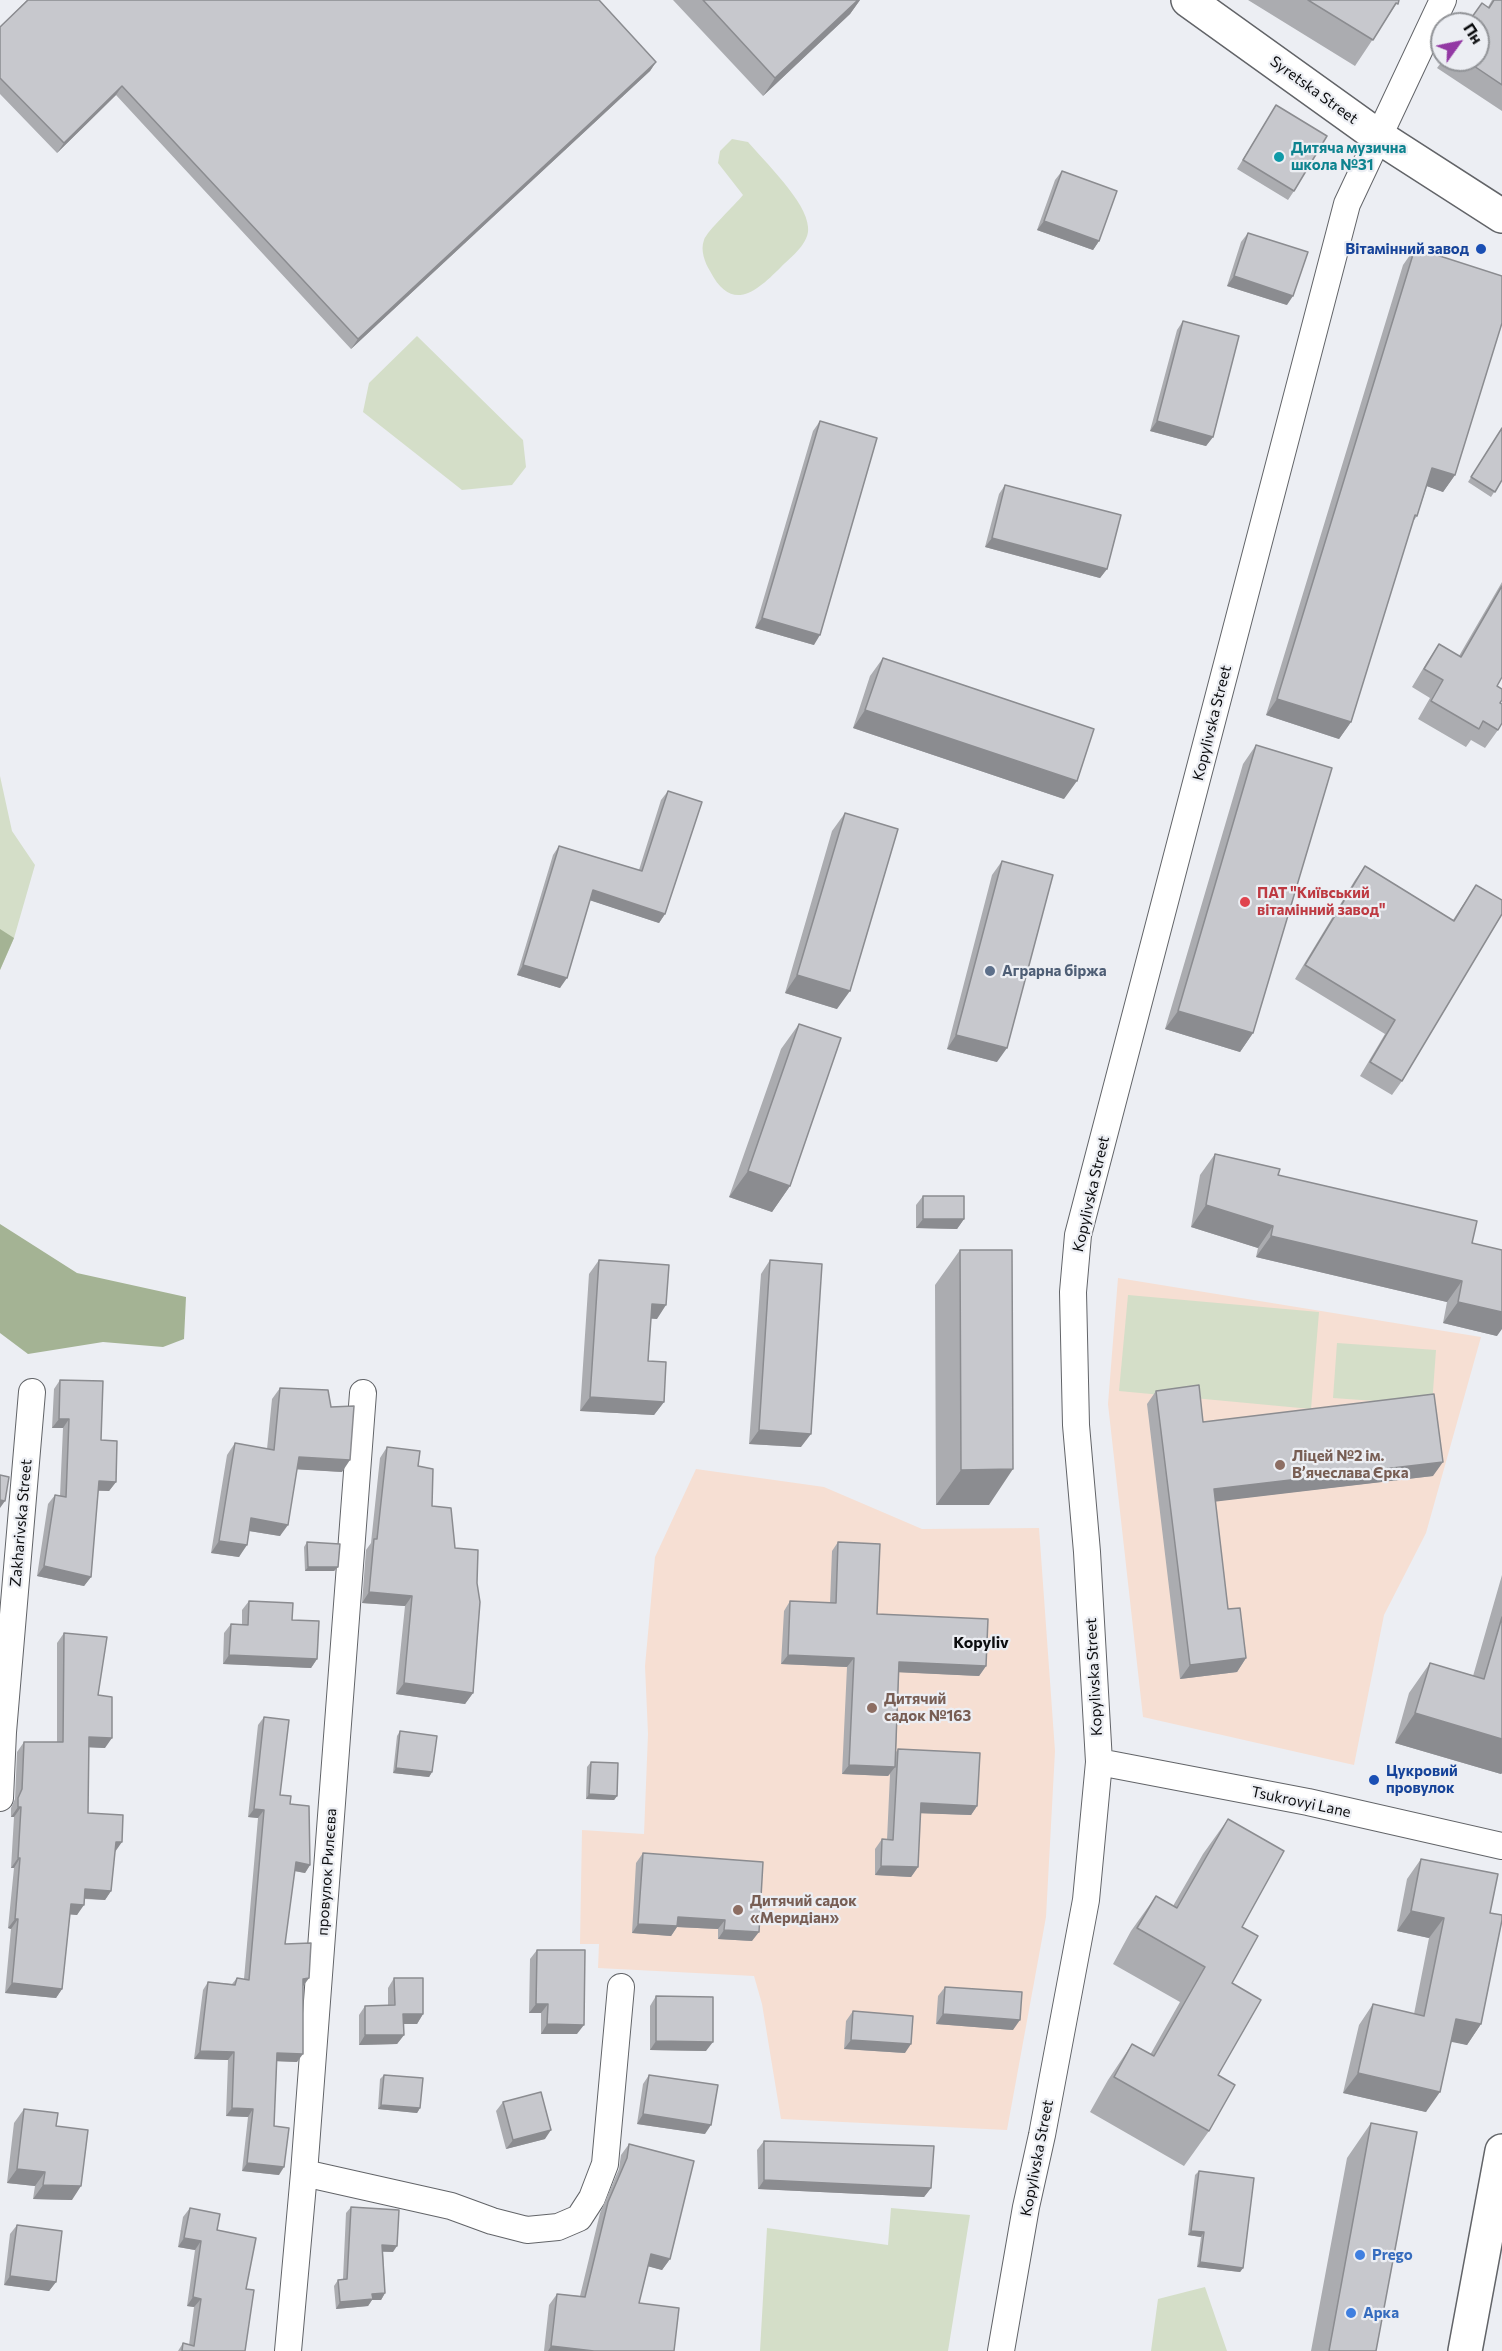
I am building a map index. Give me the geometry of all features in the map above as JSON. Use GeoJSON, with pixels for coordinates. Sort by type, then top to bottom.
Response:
{"type":"FeatureCollection","features":[{"type":"Feature","properties":{"kind":"main road","name":"Syretska Street"},"geometry":{"type":"LineString","coordinates":[[1188,0],[1379,137],[1502,216]]}},
{"type":"Feature","properties":{"kind":"main road"},"geometry":{"type":"LineString","coordinates":[[1465,2351],[1502,2151]]}},
{"type":"Feature","properties":{"kind":"street","name":"Kopylivska Street"},"geometry":{"type":"LineString","coordinates":[[1001,2351],[1026,2207],[1042,2135],[1086,1900],[1099,1762],[1087,1552],[1076,1425],[1073,1292],[1078,1235],[1347,204],[1443,0]]}},
{"type":"Feature","properties":{"kind":"street","name":"Zakharivska Street"},"geometry":{"type":"LineString","coordinates":[[0,1797],[2,1732],[32,1392]]}},
{"type":"Feature","properties":{"kind":"street","name":"провулок Рилєєва"},"geometry":{"type":"LineString","coordinates":[[288,2351],[304,2173],[363,1393]]}},
{"type":"Feature","properties":{"kind":"street","name":"Tsukrovyi Lane"},"geometry":{"type":"LineString","coordinates":[[1099,1762],[1308,1802],[1502,1846]]}},
{"type":"Feature","properties":{"kind":"street"},"geometry":{"type":"LineString","coordinates":[[304,2173],[451,2206],[492,2221],[527,2230],[558,2227],[579,2218],[592,2198],[605,2164],[621,1986]]}},
{"type":"Feature","properties":{"kind":"shaded area","name":"Ліцей №2 ім. В’ячеслава Єрка"},"geometry":{"type":"Polygon","coordinates":[[[1118,1278],[1481,1337],[1426,1533],[1384,1615],[1354,1765],[1143,1717],[1108,1404],[1118,1278]]]}},
{"type":"Feature","properties":{"kind":"shaded area"},"geometry":{"type":"Polygon","coordinates":[[[696,1469],[824,1487],[922,1529],[1039,1528],[1055,1751],[1046,1917],[1007,2130],[781,2119],[762,2004],[754,1976],[598,1968],[599,1944],[580,1944],[582,1830],[644,1834],[648,1734],[645,1666],[655,1557],[696,1469]]]}},
{"type":"Feature","properties":{"kind":"green space"},"geometry":{"type":"Polygon","coordinates":[[[732,139],[748,142],[774,171],[793,194],[806,217],[808,227],[803,244],[772,276],[754,290],[736,295],[727,292],[718,284],[706,264],[703,248],[704,240],[710,231],[743,195],[718,163],[720,151],[732,139]]]}},
{"type":"Feature","properties":{"kind":"green space"},"geometry":{"type":"Polygon","coordinates":[[[417,336],[523,440],[526,467],[512,485],[462,490],[363,412],[369,383],[417,336]]]}},
{"type":"Feature","properties":{"kind":"green space"},"geometry":{"type":"Polygon","coordinates":[[[0,776],[12,831],[35,865],[14,938],[0,970],[0,776]]]}},
{"type":"Feature","properties":{"kind":"green space"},"geometry":{"type":"Polygon","coordinates":[[[0,929],[14,938],[0,970],[0,929]]]}},
{"type":"Feature","properties":{"kind":"green space"},"geometry":{"type":"Polygon","coordinates":[[[0,1224],[77,1273],[186,1297],[184,1339],[163,1347],[103,1342],[28,1354],[0,1333],[0,1224]]]}},
{"type":"Feature","properties":{"kind":"green space"},"geometry":{"type":"Polygon","coordinates":[[[1128,1295],[1319,1312],[1311,1409],[1119,1391],[1128,1295]]]}},
{"type":"Feature","properties":{"kind":"green space"},"geometry":{"type":"Polygon","coordinates":[[[1337,1343],[1436,1350],[1432,1405],[1333,1398],[1337,1343]]]}},
{"type":"Feature","properties":{"kind":"green space"},"geometry":{"type":"Polygon","coordinates":[[[891,2208],[970,2215],[948,2351],[760,2351],[767,2228],[888,2245],[891,2208]]]}},
{"type":"Feature","properties":{"kind":"green space"},"geometry":{"type":"Polygon","coordinates":[[[1205,2287],[1227,2351],[1151,2351],[1158,2299],[1205,2287]]]}},
{"type":"Feature","properties":{"kind":"building"},"geometry":{"type":"Polygon","coordinates":[[[28,0],[599,0],[656,62],[358,339],[122,86],[64,143],[0,78],[0,27],[28,0]]]}},
{"type":"Feature","properties":{"kind":"building"},"geometry":{"type":"Polygon","coordinates":[[[703,0],[858,0],[775,78],[703,0]]]}},
{"type":"Feature","properties":{"kind":"building"},"geometry":{"type":"Polygon","coordinates":[[[1308,0],[1399,0],[1373,40],[1308,0]]]}},
{"type":"Feature","properties":{"kind":"building"},"geometry":{"type":"Polygon","coordinates":[[[1494,0],[1502,0],[1502,85],[1483,72],[1490,72],[1490,12],[1476,12],[1482,3],[1489,8],[1494,0]]]}},
{"type":"Feature","properties":{"kind":"building","name":"Дитяча музична школа №31"},"geometry":{"type":"Polygon","coordinates":[[[1276,105],[1327,136],[1294,191],[1243,160],[1276,105]]]}},
{"type":"Feature","properties":{"kind":"building"},"geometry":{"type":"Polygon","coordinates":[[[1062,171],[1117,191],[1099,241],[1044,221],[1062,171]]]}},
{"type":"Feature","properties":{"kind":"building"},"geometry":{"type":"Polygon","coordinates":[[[1248,233],[1308,252],[1293,296],[1234,276],[1248,233]]]}},
{"type":"Feature","properties":{"kind":"building"},"geometry":{"type":"Polygon","coordinates":[[[1415,248],[1502,276],[1502,323],[1455,475],[1432,468],[1417,516],[1415,515],[1351,722],[1277,699],[1415,248]]]}},
{"type":"Feature","properties":{"kind":"building"},"geometry":{"type":"Polygon","coordinates":[[[1183,321],[1239,336],[1213,437],[1157,421],[1183,321]]]}},
{"type":"Feature","properties":{"kind":"building"},"geometry":{"type":"Polygon","coordinates":[[[820,421],[877,438],[820,635],[762,618],[820,421]]]}},
{"type":"Feature","properties":{"kind":"building"},"geometry":{"type":"Polygon","coordinates":[[[1502,428],[1502,480],[1495,492],[1471,477],[1502,428]]]}},
{"type":"Feature","properties":{"kind":"building"},"geometry":{"type":"Polygon","coordinates":[[[1005,485],[1121,515],[1107,569],[992,538],[1005,485]]]}},
{"type":"Feature","properties":{"kind":"building"},"geometry":{"type":"Polygon","coordinates":[[[1502,586],[1502,677],[1497,686],[1502,689],[1500,703],[1502,704],[1502,723],[1498,730],[1483,721],[1479,729],[1431,701],[1443,680],[1424,669],[1439,644],[1461,657],[1502,586]]]}},
{"type":"Feature","properties":{"kind":"building"},"geometry":{"type":"Polygon","coordinates":[[[883,658],[1094,729],[1077,781],[865,710],[883,658]]]}},
{"type":"Feature","properties":{"kind":"building"},"geometry":{"type":"Polygon","coordinates":[[[1256,745],[1332,768],[1253,1033],[1178,1011],[1256,745]]]}},
{"type":"Feature","properties":{"kind":"building"},"geometry":{"type":"Polygon","coordinates":[[[668,791],[702,802],[665,914],[593,890],[567,978],[523,965],[559,846],[642,871],[668,791]]]}},
{"type":"Feature","properties":{"kind":"building"},"geometry":{"type":"Polygon","coordinates":[[[845,813],[898,829],[850,991],[797,975],[845,813]]]}},
{"type":"Feature","properties":{"kind":"building"},"geometry":{"type":"Polygon","coordinates":[[[1002,861],[1053,875],[1007,1048],[956,1035],[1002,861]]]}},
{"type":"Feature","properties":{"kind":"building"},"geometry":{"type":"Polygon","coordinates":[[[1365,866],[1454,921],[1476,885],[1502,900],[1502,914],[1402,1081],[1370,1062],[1395,1020],[1305,965],[1365,866]]]}},
{"type":"Feature","properties":{"kind":"building"},"geometry":{"type":"Polygon","coordinates":[[[799,1024],[841,1038],[790,1186],[748,1171],[799,1024]]]}},
{"type":"Feature","properties":{"kind":"building"},"geometry":{"type":"Polygon","coordinates":[[[1215,1154],[1280,1169],[1278,1175],[1477,1221],[1472,1243],[1502,1250],[1502,1312],[1458,1302],[1462,1281],[1271,1236],[1273,1226],[1206,1205],[1215,1154]]]}},
{"type":"Feature","properties":{"kind":"building"},"geometry":{"type":"Polygon","coordinates":[[[923,1196],[964,1196],[964,1219],[923,1219],[923,1196]]]}},
{"type":"Feature","properties":{"kind":"building"},"geometry":{"type":"Polygon","coordinates":[[[960,1250],[1012,1250],[1013,1469],[961,1470],[960,1250]]]}},
{"type":"Feature","properties":{"kind":"building"},"geometry":{"type":"Polygon","coordinates":[[[599,1260],[669,1265],[666,1305],[652,1304],[648,1361],[666,1362],[664,1402],[590,1397],[599,1260]]]}},
{"type":"Feature","properties":{"kind":"building"},"geometry":{"type":"Polygon","coordinates":[[[770,1260],[822,1264],[811,1434],[759,1430],[770,1260]]]}},
{"type":"Feature","properties":{"kind":"building"},"geometry":{"type":"Polygon","coordinates":[[[60,1380],[103,1381],[101,1440],[117,1441],[116,1482],[99,1481],[91,1577],[44,1566],[55,1495],[66,1497],[69,1419],[59,1419],[60,1380]]]}},
{"type":"Feature","properties":{"kind":"building"},"geometry":{"type":"Polygon","coordinates":[[[1199,1385],[1203,1422],[1434,1394],[1443,1462],[1214,1489],[1228,1609],[1240,1608],[1246,1658],[1190,1665],[1156,1391],[1199,1385]]]}},
{"type":"Feature","properties":{"kind":"building"},"geometry":{"type":"Polygon","coordinates":[[[280,1388],[328,1390],[331,1407],[354,1406],[350,1460],[299,1457],[288,1525],[251,1518],[247,1545],[219,1541],[235,1443],[274,1450],[280,1388]]]}},
{"type":"Feature","properties":{"kind":"building"},"geometry":{"type":"Polygon","coordinates":[[[387,1447],[420,1451],[418,1466],[433,1469],[432,1506],[451,1508],[455,1548],[478,1550],[477,1583],[480,1602],[473,1693],[404,1683],[412,1596],[369,1592],[387,1447]]]}},
{"type":"Feature","properties":{"kind":"building"},"geometry":{"type":"Polygon","coordinates":[[[0,1475],[9,1477],[5,1501],[0,1500],[0,1475]]]}},
{"type":"Feature","properties":{"kind":"building"},"geometry":{"type":"Polygon","coordinates":[[[307,1542],[340,1544],[338,1567],[308,1567],[307,1542]]]}},
{"type":"Feature","properties":{"kind":"building"},"geometry":{"type":"Polygon","coordinates":[[[838,1542],[880,1544],[877,1614],[988,1619],[986,1666],[899,1662],[895,1767],[849,1765],[854,1658],[788,1655],[790,1601],[836,1603],[838,1542]]]}},
{"type":"Feature","properties":{"kind":"building"},"geometry":{"type":"Polygon","coordinates":[[[249,1601],[293,1603],[292,1620],[319,1621],[317,1659],[229,1655],[231,1624],[248,1625],[249,1601]]]}},
{"type":"Feature","properties":{"kind":"building"},"geometry":{"type":"Polygon","coordinates":[[[1502,1617],[1502,1739],[1415,1713],[1430,1663],[1484,1679],[1502,1617]]]}},
{"type":"Feature","properties":{"kind":"building"},"geometry":{"type":"Polygon","coordinates":[[[64,1633],[107,1637],[98,1695],[112,1697],[112,1738],[89,1737],[88,1813],[123,1815],[122,1842],[116,1842],[111,1891],[85,1889],[84,1905],[71,1904],[62,1989],[12,1983],[18,1919],[15,1919],[20,1858],[18,1858],[21,1807],[18,1807],[18,1798],[22,1789],[24,1742],[63,1742],[64,1633]]]}},
{"type":"Feature","properties":{"kind":"building"},"geometry":{"type":"Polygon","coordinates":[[[264,1717],[289,1720],[280,1795],[291,1796],[290,1804],[309,1806],[310,1865],[296,1862],[285,1944],[311,1943],[309,1978],[303,1979],[303,2054],[277,2053],[274,2126],[289,2128],[284,2167],[247,2163],[253,2109],[232,2108],[234,2052],[200,2051],[208,1982],[235,1985],[237,1978],[249,1980],[264,1810],[254,1809],[264,1717]]]}},
{"type":"Feature","properties":{"kind":"building"},"geometry":{"type":"Polygon","coordinates":[[[400,1731],[437,1736],[432,1772],[396,1768],[400,1731]]]}},
{"type":"Feature","properties":{"kind":"building"},"geometry":{"type":"Polygon","coordinates":[[[898,1749],[980,1753],[977,1806],[921,1803],[918,1867],[881,1866],[882,1839],[893,1840],[898,1749]]]}},
{"type":"Feature","properties":{"kind":"building"},"geometry":{"type":"Polygon","coordinates":[[[591,1762],[618,1763],[617,1796],[589,1794],[591,1762]]]}},
{"type":"Feature","properties":{"kind":"building"},"geometry":{"type":"Polygon","coordinates":[[[1228,1819],[1284,1851],[1242,1927],[1258,1936],[1232,1983],[1261,2000],[1218,2075],[1235,2085],[1209,2131],[1114,2077],[1132,2044],[1154,2056],[1205,1967],[1137,1928],[1156,1896],[1177,1908],[1228,1819]]]}},
{"type":"Feature","properties":{"kind":"building"},"geometry":{"type":"Polygon","coordinates":[[[643,1853],[763,1862],[759,1932],[724,1930],[725,1920],[678,1917],[677,1926],[638,1924],[643,1853]]]}},
{"type":"Feature","properties":{"kind":"building"},"geometry":{"type":"Polygon","coordinates":[[[1421,1859],[1498,1874],[1490,1913],[1502,1915],[1481,2024],[1456,2019],[1440,2092],[1358,2073],[1373,2004],[1424,2016],[1444,1918],[1411,1911],[1421,1859]]]}},
{"type":"Feature","properties":{"kind":"building"},"geometry":{"type":"Polygon","coordinates":[[[537,1950],[585,1950],[584,2025],[547,2024],[548,2004],[536,2004],[537,1950]]]}},
{"type":"Feature","properties":{"kind":"building"},"geometry":{"type":"Polygon","coordinates":[[[394,1978],[423,1978],[423,2014],[403,2014],[404,2035],[365,2035],[365,2006],[395,2005],[394,1978]]]}},
{"type":"Feature","properties":{"kind":"building"},"geometry":{"type":"Polygon","coordinates":[[[945,1987],[1022,1992],[1020,2020],[943,2014],[945,1987]]]}},
{"type":"Feature","properties":{"kind":"building"},"geometry":{"type":"Polygon","coordinates":[[[656,1996],[713,1997],[713,2042],[656,2041],[656,1996]]]}},
{"type":"Feature","properties":{"kind":"building"},"geometry":{"type":"Polygon","coordinates":[[[853,2011],[913,2016],[911,2044],[851,2040],[853,2011]]]}},
{"type":"Feature","properties":{"kind":"building"},"geometry":{"type":"Polygon","coordinates":[[[384,2075],[423,2078],[420,2108],[381,2105],[384,2075]]]}},
{"type":"Feature","properties":{"kind":"building"},"geometry":{"type":"Polygon","coordinates":[[[649,2075],[718,2085],[711,2125],[643,2114],[649,2075]]]}},
{"type":"Feature","properties":{"kind":"building"},"geometry":{"type":"Polygon","coordinates":[[[541,2092],[551,2130],[513,2140],[503,2102],[541,2092]]]}},
{"type":"Feature","properties":{"kind":"building"},"geometry":{"type":"Polygon","coordinates":[[[24,2109],[58,2113],[56,2126],[88,2130],[81,2186],[43,2185],[45,2172],[17,2169],[24,2109]]]}},
{"type":"Feature","properties":{"kind":"building"},"geometry":{"type":"Polygon","coordinates":[[[1371,2123],[1417,2132],[1376,2351],[1329,2351],[1371,2123]]]}},
{"type":"Feature","properties":{"kind":"building"},"geometry":{"type":"Polygon","coordinates":[[[764,2141],[934,2146],[931,2188],[764,2180],[764,2141]]]}},
{"type":"Feature","properties":{"kind":"building"},"geometry":{"type":"Polygon","coordinates":[[[629,2144],[694,2161],[670,2259],[651,2254],[639,2303],[679,2308],[674,2351],[594,2351],[551,2346],[557,2294],[585,2297],[608,2202],[627,2158],[629,2144]]]}},
{"type":"Feature","properties":{"kind":"building"},"geometry":{"type":"Polygon","coordinates":[[[1199,2171],[1254,2178],[1243,2268],[1200,2262],[1204,2232],[1191,2231],[1199,2171]]]}},
{"type":"Feature","properties":{"kind":"building"},"geometry":{"type":"Polygon","coordinates":[[[351,2207],[399,2210],[397,2246],[382,2245],[385,2293],[372,2294],[373,2299],[340,2302],[338,2280],[347,2279],[351,2207]]]}},
{"type":"Feature","properties":{"kind":"building"},"geometry":{"type":"Polygon","coordinates":[[[190,2208],[220,2214],[217,2230],[256,2238],[246,2289],[254,2290],[245,2351],[182,2351],[183,2343],[194,2346],[201,2299],[193,2297],[201,2241],[184,2238],[190,2208]]]}},
{"type":"Feature","properties":{"kind":"building"},"geometry":{"type":"Polygon","coordinates":[[[17,2225],[62,2231],[56,2282],[10,2276],[17,2225]]]}},
{"type":"Feature","properties":{"kind":"place","name":"Дитяча музична школа №31"},"geometry":{"type":"Point","coordinates":[1279,157]}},
{"type":"Feature","properties":{"kind":"place","name":"Вітамінний завод"},"geometry":{"type":"Point","coordinates":[1481,249]}},
{"type":"Feature","properties":{"kind":"place","name":"ПАТ \"Київський вітамінний завод\""},"geometry":{"type":"Point","coordinates":[1245,902]}},
{"type":"Feature","properties":{"kind":"place","name":"Аграрна біржа"},"geometry":{"type":"Point","coordinates":[990,971]}},
{"type":"Feature","properties":{"kind":"place","name":"Ліцей №2 ім. В’ячеслава Єрка"},"geometry":{"type":"Point","coordinates":[1280,1465]}},
{"type":"Feature","properties":{"kind":"place","name":"Дитячий садок №163"},"geometry":{"type":"Point","coordinates":[872,1708]}},
{"type":"Feature","properties":{"kind":"place","name":"Цукровий провулок"},"geometry":{"type":"Point","coordinates":[1374,1780]}},
{"type":"Feature","properties":{"kind":"place","name":"Дитячий садок «Меридіан»"},"geometry":{"type":"Point","coordinates":[738,1910]}},
{"type":"Feature","properties":{"kind":"place","name":"Prego"},"geometry":{"type":"Point","coordinates":[1360,2255]}},
{"type":"Feature","properties":{"kind":"place","name":"Арка"},"geometry":{"type":"Point","coordinates":[1351,2313]}},
{"type":"Feature","properties":{"kind":"district","name":"Kopyliv"},"geometry":{"type":"Point","coordinates":[981,1643]}}]}
